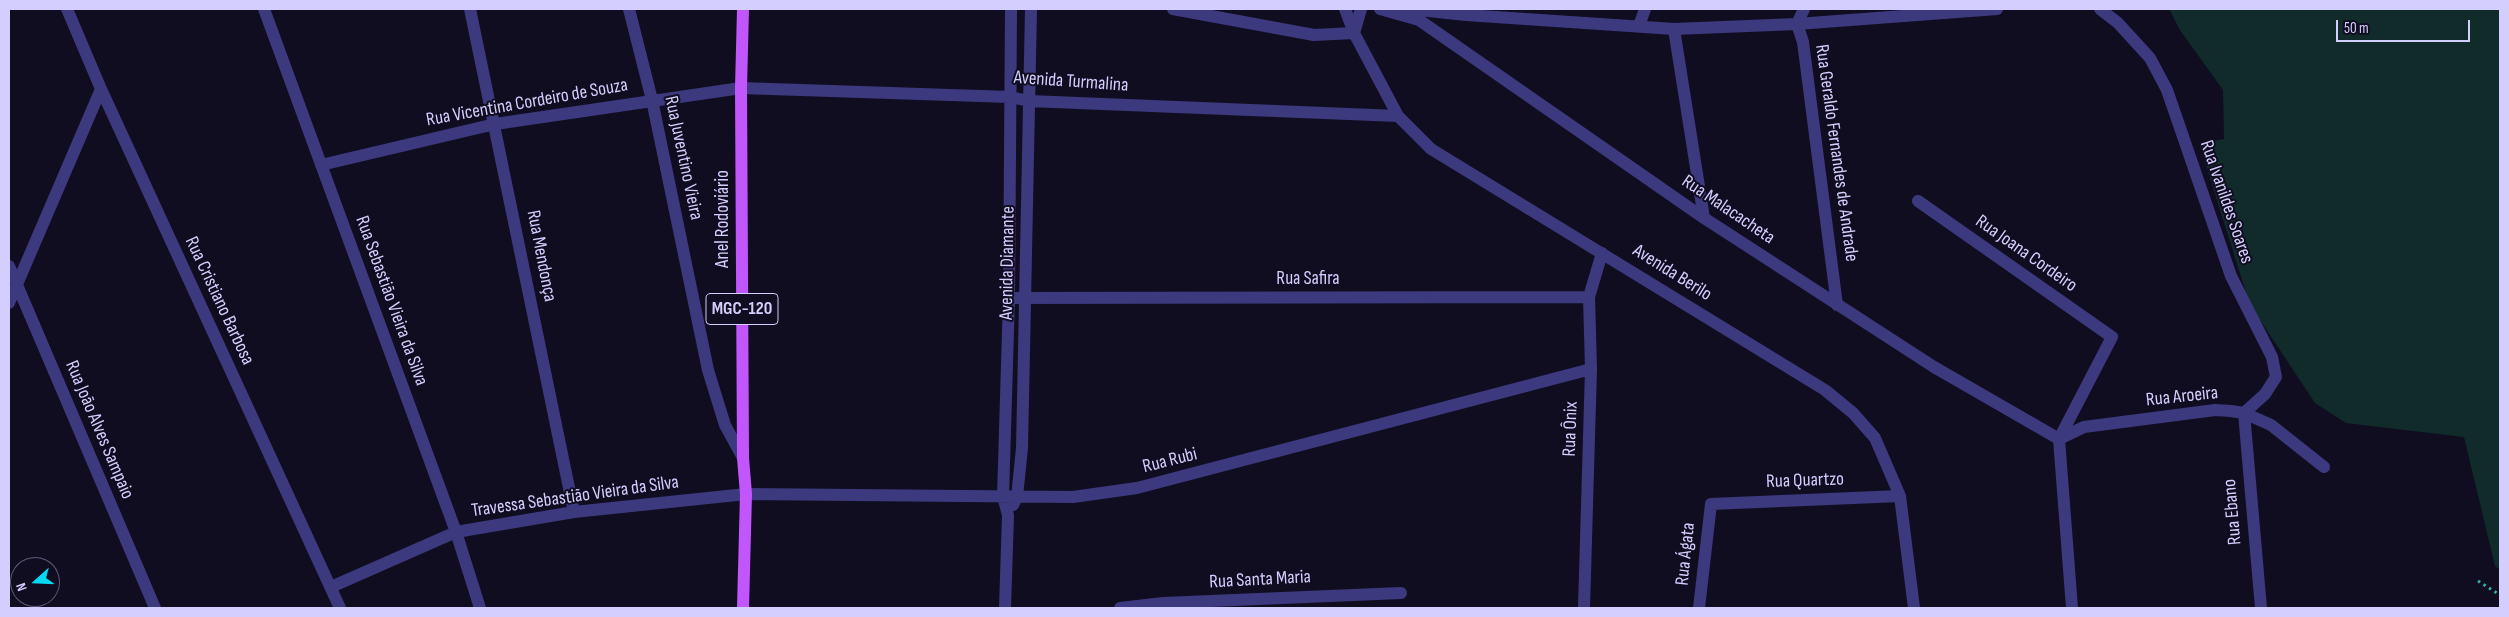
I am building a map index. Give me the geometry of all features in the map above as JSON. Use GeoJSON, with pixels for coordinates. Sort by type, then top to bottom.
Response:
{"type":"FeatureCollection","features":[{"type":"Feature","properties":{"kind":"main road","name":"Anel Rodoviário"},"geometry":{"type":"LineString","coordinates":[[743,9],[741,88],[743,458],[746,494],[744,608]]}},
{"type":"Feature","properties":{"kind":"street","name":"Rua Cristiano Barbosa"},"geometry":{"type":"LineString","coordinates":[[67,9],[101,89],[340,608]]}},
{"type":"Feature","properties":{"kind":"street","name":"Rua Sebastião Vieira da Silva"},"geometry":{"type":"LineString","coordinates":[[264,9],[456,532],[480,608]]}},
{"type":"Feature","properties":{"kind":"street","name":"Rua Mendonça"},"geometry":{"type":"LineString","coordinates":[[470,9],[574,512]]}},
{"type":"Feature","properties":{"kind":"street","name":"Rua Juventino Vieira"},"geometry":{"type":"LineString","coordinates":[[629,9],[652,100],[708,370],[726,425],[743,458]]}},
{"type":"Feature","properties":{"kind":"street","name":"Avenida Diamante"},"geometry":{"type":"LineString","coordinates":[[1005,608],[1008,514],[1003,497],[1009,298],[1011,9]]}},
{"type":"Feature","properties":{"kind":"street","name":"Avenida Diamante"},"geometry":{"type":"LineString","coordinates":[[1008,514],[1017,497],[1022,448],[1031,9]]}},
{"type":"Feature","properties":{"kind":"street"},"geometry":{"type":"LineString","coordinates":[[1173,9],[1314,35],[1354,33],[1361,9]]}},
{"type":"Feature","properties":{"kind":"street","name":"Avenida Berilo"},"geometry":{"type":"LineString","coordinates":[[1345,9],[1354,33],[1398,116],[1431,149],[1825,390],[1853,413],[1876,438],[1900,496],[1914,608]]}},
{"type":"Feature","properties":{"kind":"street","name":"Rua Malacacheta"},"geometry":{"type":"LineString","coordinates":[[1380,9],[1418,20],[1704,218],[1934,367],[2059,439]]}},
{"type":"Feature","properties":{"kind":"street"},"geometry":{"type":"LineString","coordinates":[[1410,9],[1674,29],[1796,24],[1997,9]]}},
{"type":"Feature","properties":{"kind":"street"},"geometry":{"type":"LineString","coordinates":[[1639,26],[1645,9]]}},
{"type":"Feature","properties":{"kind":"street","name":"Rua Geraldo Fernandes de Andrade"},"geometry":{"type":"LineString","coordinates":[[1804,9],[1796,24],[1803,42],[1837,304]]}},
{"type":"Feature","properties":{"kind":"street","name":"Rua Ivanildes Soares"},"geometry":{"type":"LineString","coordinates":[[2100,9],[2118,23],[2150,58],[2167,90],[2231,276],[2272,357],[2276,377],[2265,394],[2244,413]]}},
{"type":"Feature","properties":{"kind":"street"},"geometry":{"type":"LineString","coordinates":[[1674,29],[1704,218]]}},
{"type":"Feature","properties":{"kind":"street","name":"Rua Vicentina Cordeiro de Souza"},"geometry":{"type":"LineString","coordinates":[[321,165],[495,124],[741,88]]}},
{"type":"Feature","properties":{"kind":"street","name":"Avenida Turmalina"},"geometry":{"type":"LineString","coordinates":[[741,88],[1010,97],[1029,101],[1398,116]]}},
{"type":"Feature","properties":{"kind":"street"},"geometry":{"type":"LineString","coordinates":[[9,303],[101,89]]}},
{"type":"Feature","properties":{"kind":"street","name":"Rua Joana Cordeiro"},"geometry":{"type":"LineString","coordinates":[[1918,201],[2112,337],[2059,439]]}},
{"type":"Feature","properties":{"kind":"street","name":"Rua Ônix"},"geometry":{"type":"LineString","coordinates":[[1584,608],[1591,369],[1590,297],[1602,253]]}},
{"type":"Feature","properties":{"kind":"street","name":"Rua João Alves Sampaio"},"geometry":{"type":"LineString","coordinates":[[9,266],[155,608]]}},
{"type":"Feature","properties":{"kind":"street","name":"Rua Safira"},"geometry":{"type":"LineString","coordinates":[[1009,298],[1590,297]]}},
{"type":"Feature","properties":{"kind":"street","name":"Rua Rubi"},"geometry":{"type":"LineString","coordinates":[[746,494],[1073,498],[1137,488],[1591,369]]}},
{"type":"Feature","properties":{"kind":"street","name":"Rua Aroeira"},"geometry":{"type":"LineString","coordinates":[[2059,439],[2084,427],[2215,410],[2244,413],[2272,425],[2324,467]]}},
{"type":"Feature","properties":{"kind":"street","name":"Rua Ebano"},"geometry":{"type":"LineString","coordinates":[[2244,413],[2260,608]]}},
{"type":"Feature","properties":{"kind":"street"},"geometry":{"type":"LineString","coordinates":[[2059,439],[2072,608]]}},
{"type":"Feature","properties":{"kind":"street","name":"Travessa Sebastião Vieira da Silva"},"geometry":{"type":"LineString","coordinates":[[331,587],[456,532],[574,512],[746,494]]}},
{"type":"Feature","properties":{"kind":"street","name":"Rua Quartzo"},"geometry":{"type":"LineString","coordinates":[[1711,504],[1900,496]]}},
{"type":"Feature","properties":{"kind":"street","name":"Rua Ágata"},"geometry":{"type":"LineString","coordinates":[[1699,608],[1711,504]]}},
{"type":"Feature","properties":{"kind":"street","name":"Rua Santa Maria"},"geometry":{"type":"LineString","coordinates":[[1120,608],[1163,603],[1288,603],[1402,593]]}},
{"type":"Feature","properties":{"kind":"path"},"geometry":{"type":"LineString","coordinates":[[2478,581],[2500,595]]}},
{"type":"Feature","properties":{"kind":"green space"},"geometry":{"type":"Polygon","coordinates":[[[2169,9],[2500,9],[2500,570],[2495,566],[2464,437],[2346,423],[2315,403],[2250,305],[2199,143],[2224,139],[2223,90],[2180,30],[2169,9]]]}}]}
